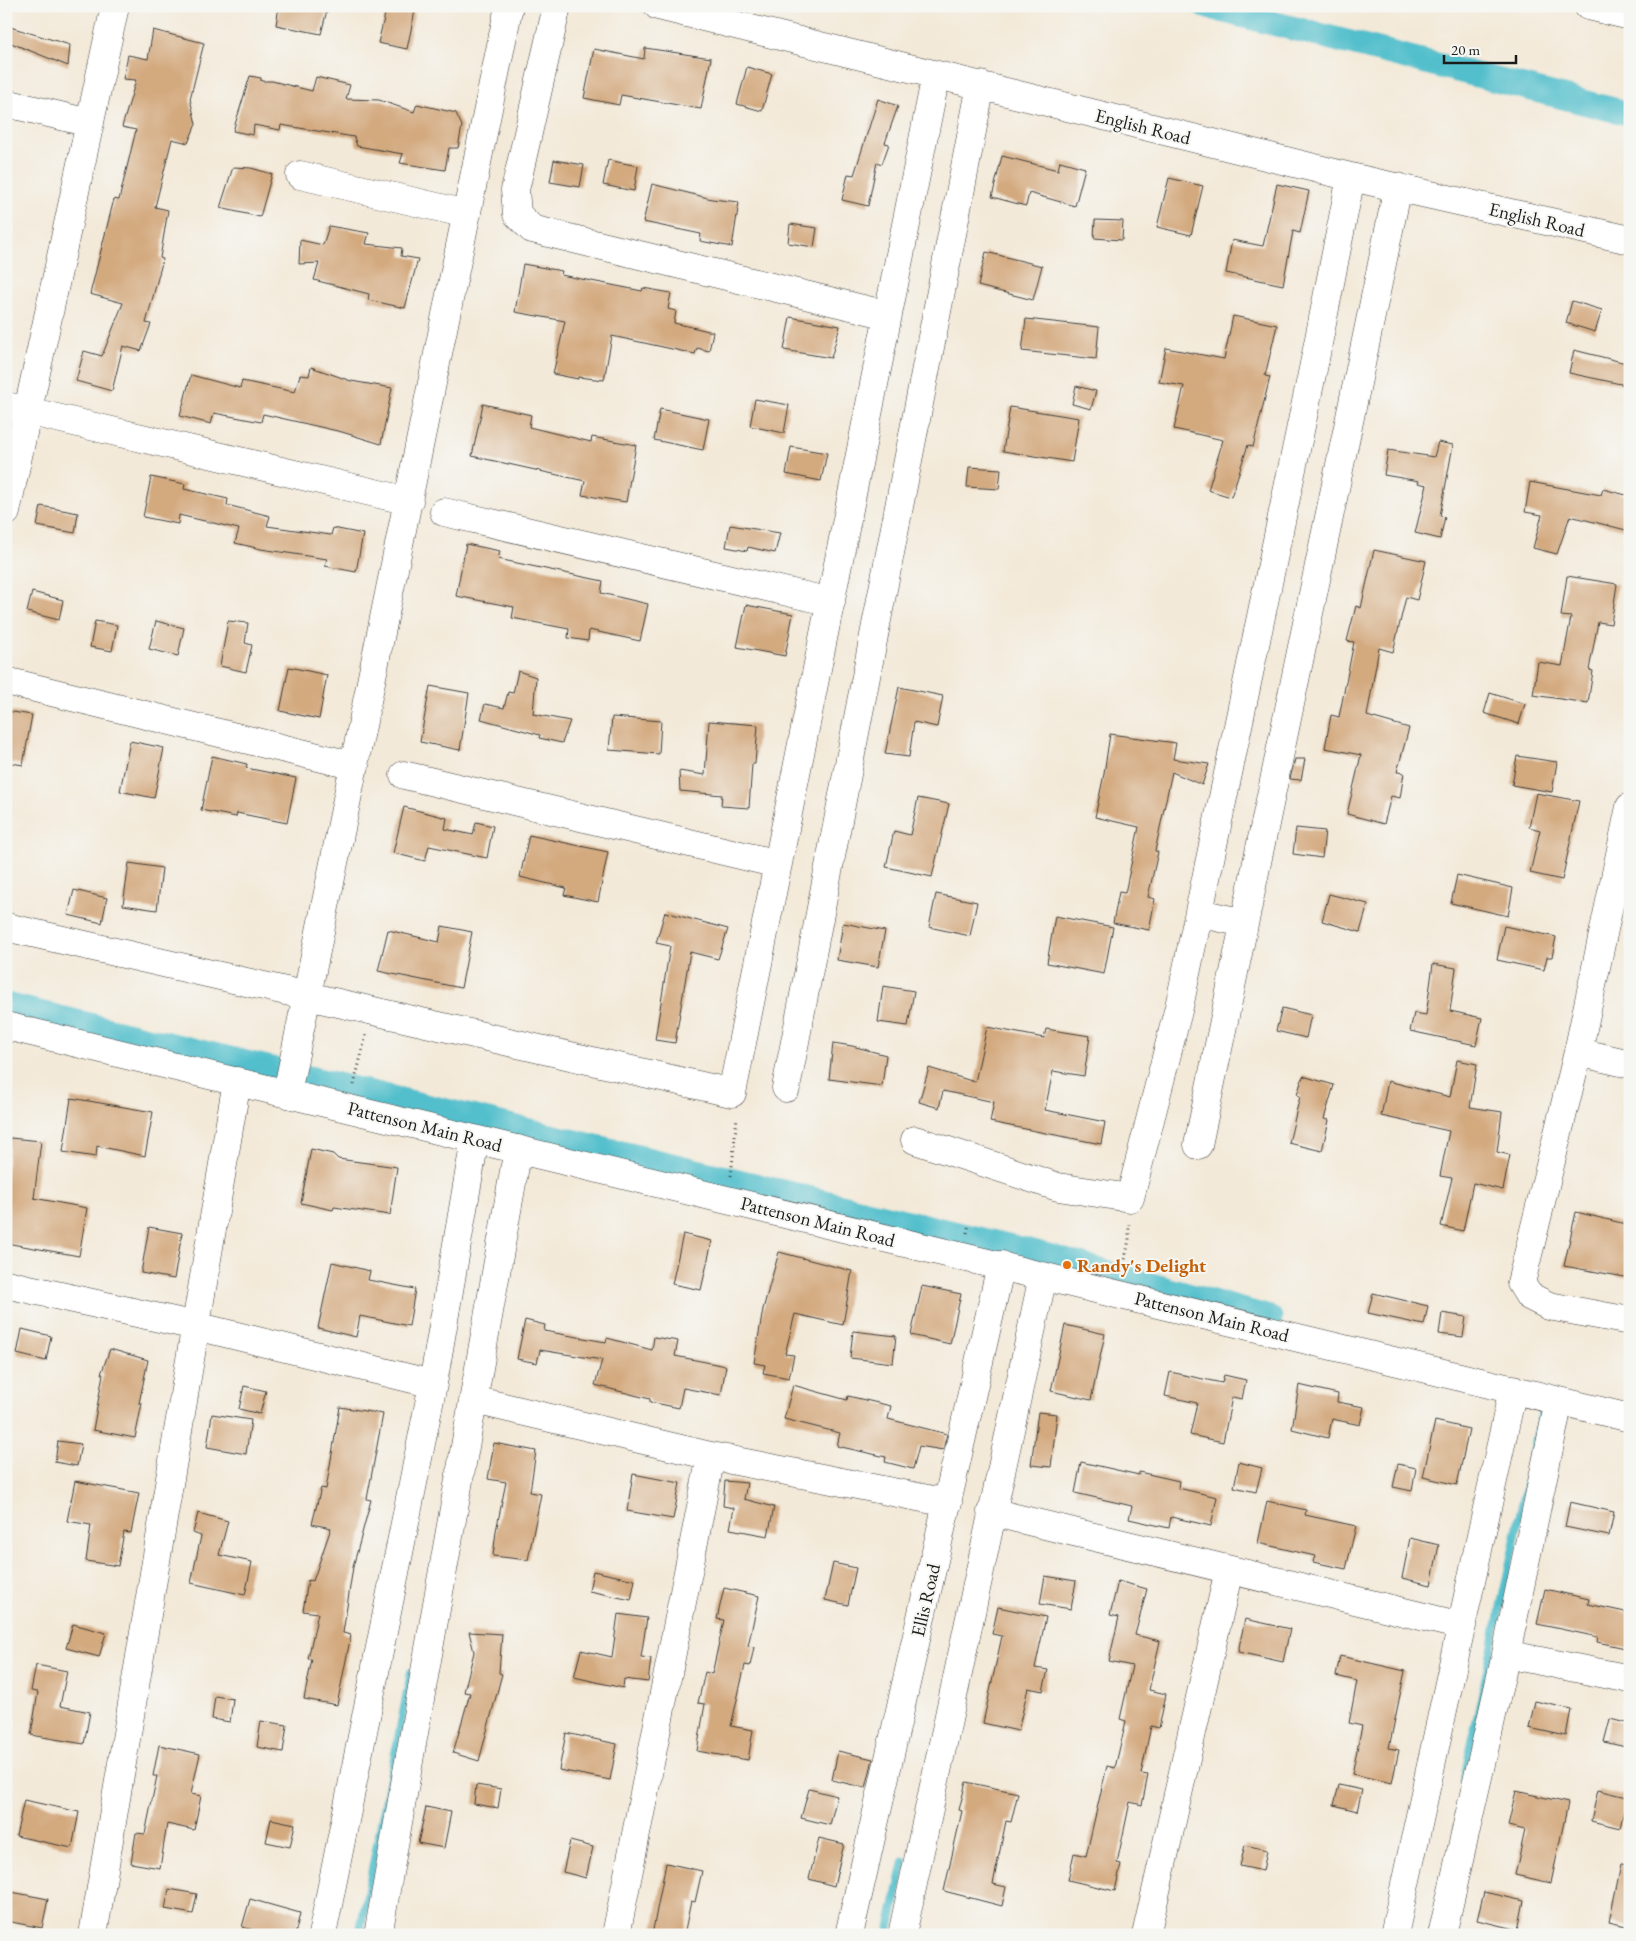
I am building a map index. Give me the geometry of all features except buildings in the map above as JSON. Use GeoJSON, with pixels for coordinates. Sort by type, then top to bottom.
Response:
{"type":"FeatureCollection","features":[{"type":"Feature","properties":{"kind":"street"},"geometry":{"type":"LineString","coordinates":[[6,512],[17,409],[90,123],[115,6]]}},
{"type":"Feature","properties":{"kind":"street"},"geometry":{"type":"LineString","coordinates":[[289,1087],[308,1001],[508,6]]}},
{"type":"Feature","properties":{"kind":"street"},"geometry":{"type":"LineString","coordinates":[[557,6],[515,190],[517,214],[532,229],[888,315]]}},
{"type":"Feature","properties":{"kind":"street","name":"English Road"},"geometry":{"type":"LineString","coordinates":[[658,6],[1351,177],[1630,240]]}},
{"type":"Feature","properties":{"kind":"street"},"geometry":{"type":"LineString","coordinates":[[1588,6],[1630,16]]}},
{"type":"Feature","properties":{"kind":"street"},"geometry":{"type":"LineString","coordinates":[[6,927],[308,1001],[732,1093],[936,75]]}},
{"type":"Feature","properties":{"kind":"street"},"geometry":{"type":"LineString","coordinates":[[786,1088],[981,86]]}},
{"type":"Feature","properties":{"kind":"street"},"geometry":{"type":"LineString","coordinates":[[6,103],[90,123]]}},
{"type":"Feature","properties":{"kind":"street"},"geometry":{"type":"LineString","coordinates":[[300,175],[467,214]]}},
{"type":"Feature","properties":{"kind":"street"},"geometry":{"type":"LineString","coordinates":[[915,1140],[1058,1187],[1130,1198],[1179,1006],[1311,379],[1351,177]]}},
{"type":"Feature","properties":{"kind":"street"},"geometry":{"type":"LineString","coordinates":[[1198,1144],[1398,187]]}},
{"type":"Feature","properties":{"kind":"street"},"geometry":{"type":"LineString","coordinates":[[17,409],[409,500]]}},
{"type":"Feature","properties":{"kind":"street"},"geometry":{"type":"LineString","coordinates":[[444,512],[831,602]]}},
{"type":"Feature","properties":{"kind":"street"},"geometry":{"type":"LineString","coordinates":[[6,681],[355,766]]}},
{"type":"Feature","properties":{"kind":"street"},"geometry":{"type":"LineString","coordinates":[[404,775],[778,864]]}},
{"type":"Feature","properties":{"kind":"street"},"geometry":{"type":"LineString","coordinates":[[1630,807],[1578,1052],[1521,1283],[1529,1296],[1549,1306],[1630,1321]]}},
{"type":"Feature","properties":{"kind":"street"},"geometry":{"type":"LineString","coordinates":[[1199,913],[1244,923]]}},
{"type":"Feature","properties":{"kind":"street","name":"Pattenson Main Road"},"geometry":{"type":"LineString","coordinates":[[6,1026],[237,1080],[289,1087],[475,1139],[1630,1418]]}},
{"type":"Feature","properties":{"kind":"street"},"geometry":{"type":"LineString","coordinates":[[1578,1052],[1630,1064]]}},
{"type":"Feature","properties":{"kind":"street"},"geometry":{"type":"LineString","coordinates":[[93,1935],[237,1080]]}},
{"type":"Feature","properties":{"kind":"street"},"geometry":{"type":"LineString","coordinates":[[322,1935],[433,1384],[475,1139]]}},
{"type":"Feature","properties":{"kind":"street"},"geometry":{"type":"LineString","coordinates":[[378,1935],[518,1149]]}},
{"type":"Feature","properties":{"kind":"street","name":"Ellis Road"},"geometry":{"type":"LineString","coordinates":[[849,1935],[1001,1265]]}},
{"type":"Feature","properties":{"kind":"street"},"geometry":{"type":"LineString","coordinates":[[902,1935],[1042,1276]]}},
{"type":"Feature","properties":{"kind":"street"},"geometry":{"type":"LineString","coordinates":[[6,1284],[196,1326],[433,1384]]}},
{"type":"Feature","properties":{"kind":"street"},"geometry":{"type":"LineString","coordinates":[[1394,1935],[1462,1626],[1521,1391]]}},
{"type":"Feature","properties":{"kind":"street"},"geometry":{"type":"LineString","coordinates":[[474,1400],[711,1456],[948,1503]]}},
{"type":"Feature","properties":{"kind":"street"},"geometry":{"type":"LineString","coordinates":[[1442,1935],[1506,1654],[1557,1401]]}},
{"type":"Feature","properties":{"kind":"street"},"geometry":{"type":"LineString","coordinates":[[616,1935],[711,1456]]}},
{"type":"Feature","properties":{"kind":"street"},"geometry":{"type":"LineString","coordinates":[[992,1512],[1462,1626]]}},
{"type":"Feature","properties":{"kind":"street"},"geometry":{"type":"LineString","coordinates":[[1146,1935],[1229,1570]]}},
{"type":"Feature","properties":{"kind":"street"},"geometry":{"type":"LineString","coordinates":[[1506,1654],[1630,1679]]}},
{"type":"Feature","properties":{"kind":"path"},"geometry":{"type":"LineString","coordinates":[[352,1092],[367,1030]]}},
{"type":"Feature","properties":{"kind":"path"},"geometry":{"type":"LineString","coordinates":[[728,1199],[736,1148],[737,1113]]}},
{"type":"Feature","properties":{"kind":"waterway"},"geometry":{"type":"LineString","coordinates":[[1205,6],[1630,114]]}},
{"type":"Feature","properties":{"kind":"waterway"},"geometry":{"type":"LineString","coordinates":[[6,1005],[1037,1253],[1270,1318]]}},
{"type":"Feature","properties":{"kind":"waterway"},"geometry":{"type":"LineString","coordinates":[[515,1145],[518,1128]]}},
{"type":"Feature","properties":{"kind":"waterway"},"geometry":{"type":"LineString","coordinates":[[1033,1269],[1037,1253]]}},
{"type":"Feature","properties":{"kind":"waterway"},"geometry":{"type":"LineString","coordinates":[[1464,1779],[1544,1401]]}},
{"type":"Feature","properties":{"kind":"waterway"},"geometry":{"type":"LineString","coordinates":[[359,1935],[411,1672]]}},
{"type":"Feature","properties":{"kind":"waterway"},"geometry":{"type":"LineString","coordinates":[[888,1935],[904,1861]]}},
{"type":"Feature","properties":{"kind":"place","name":"Randy's Delight"},"geometry":{"type":"Point","coordinates":[1067,1265]}}]}
